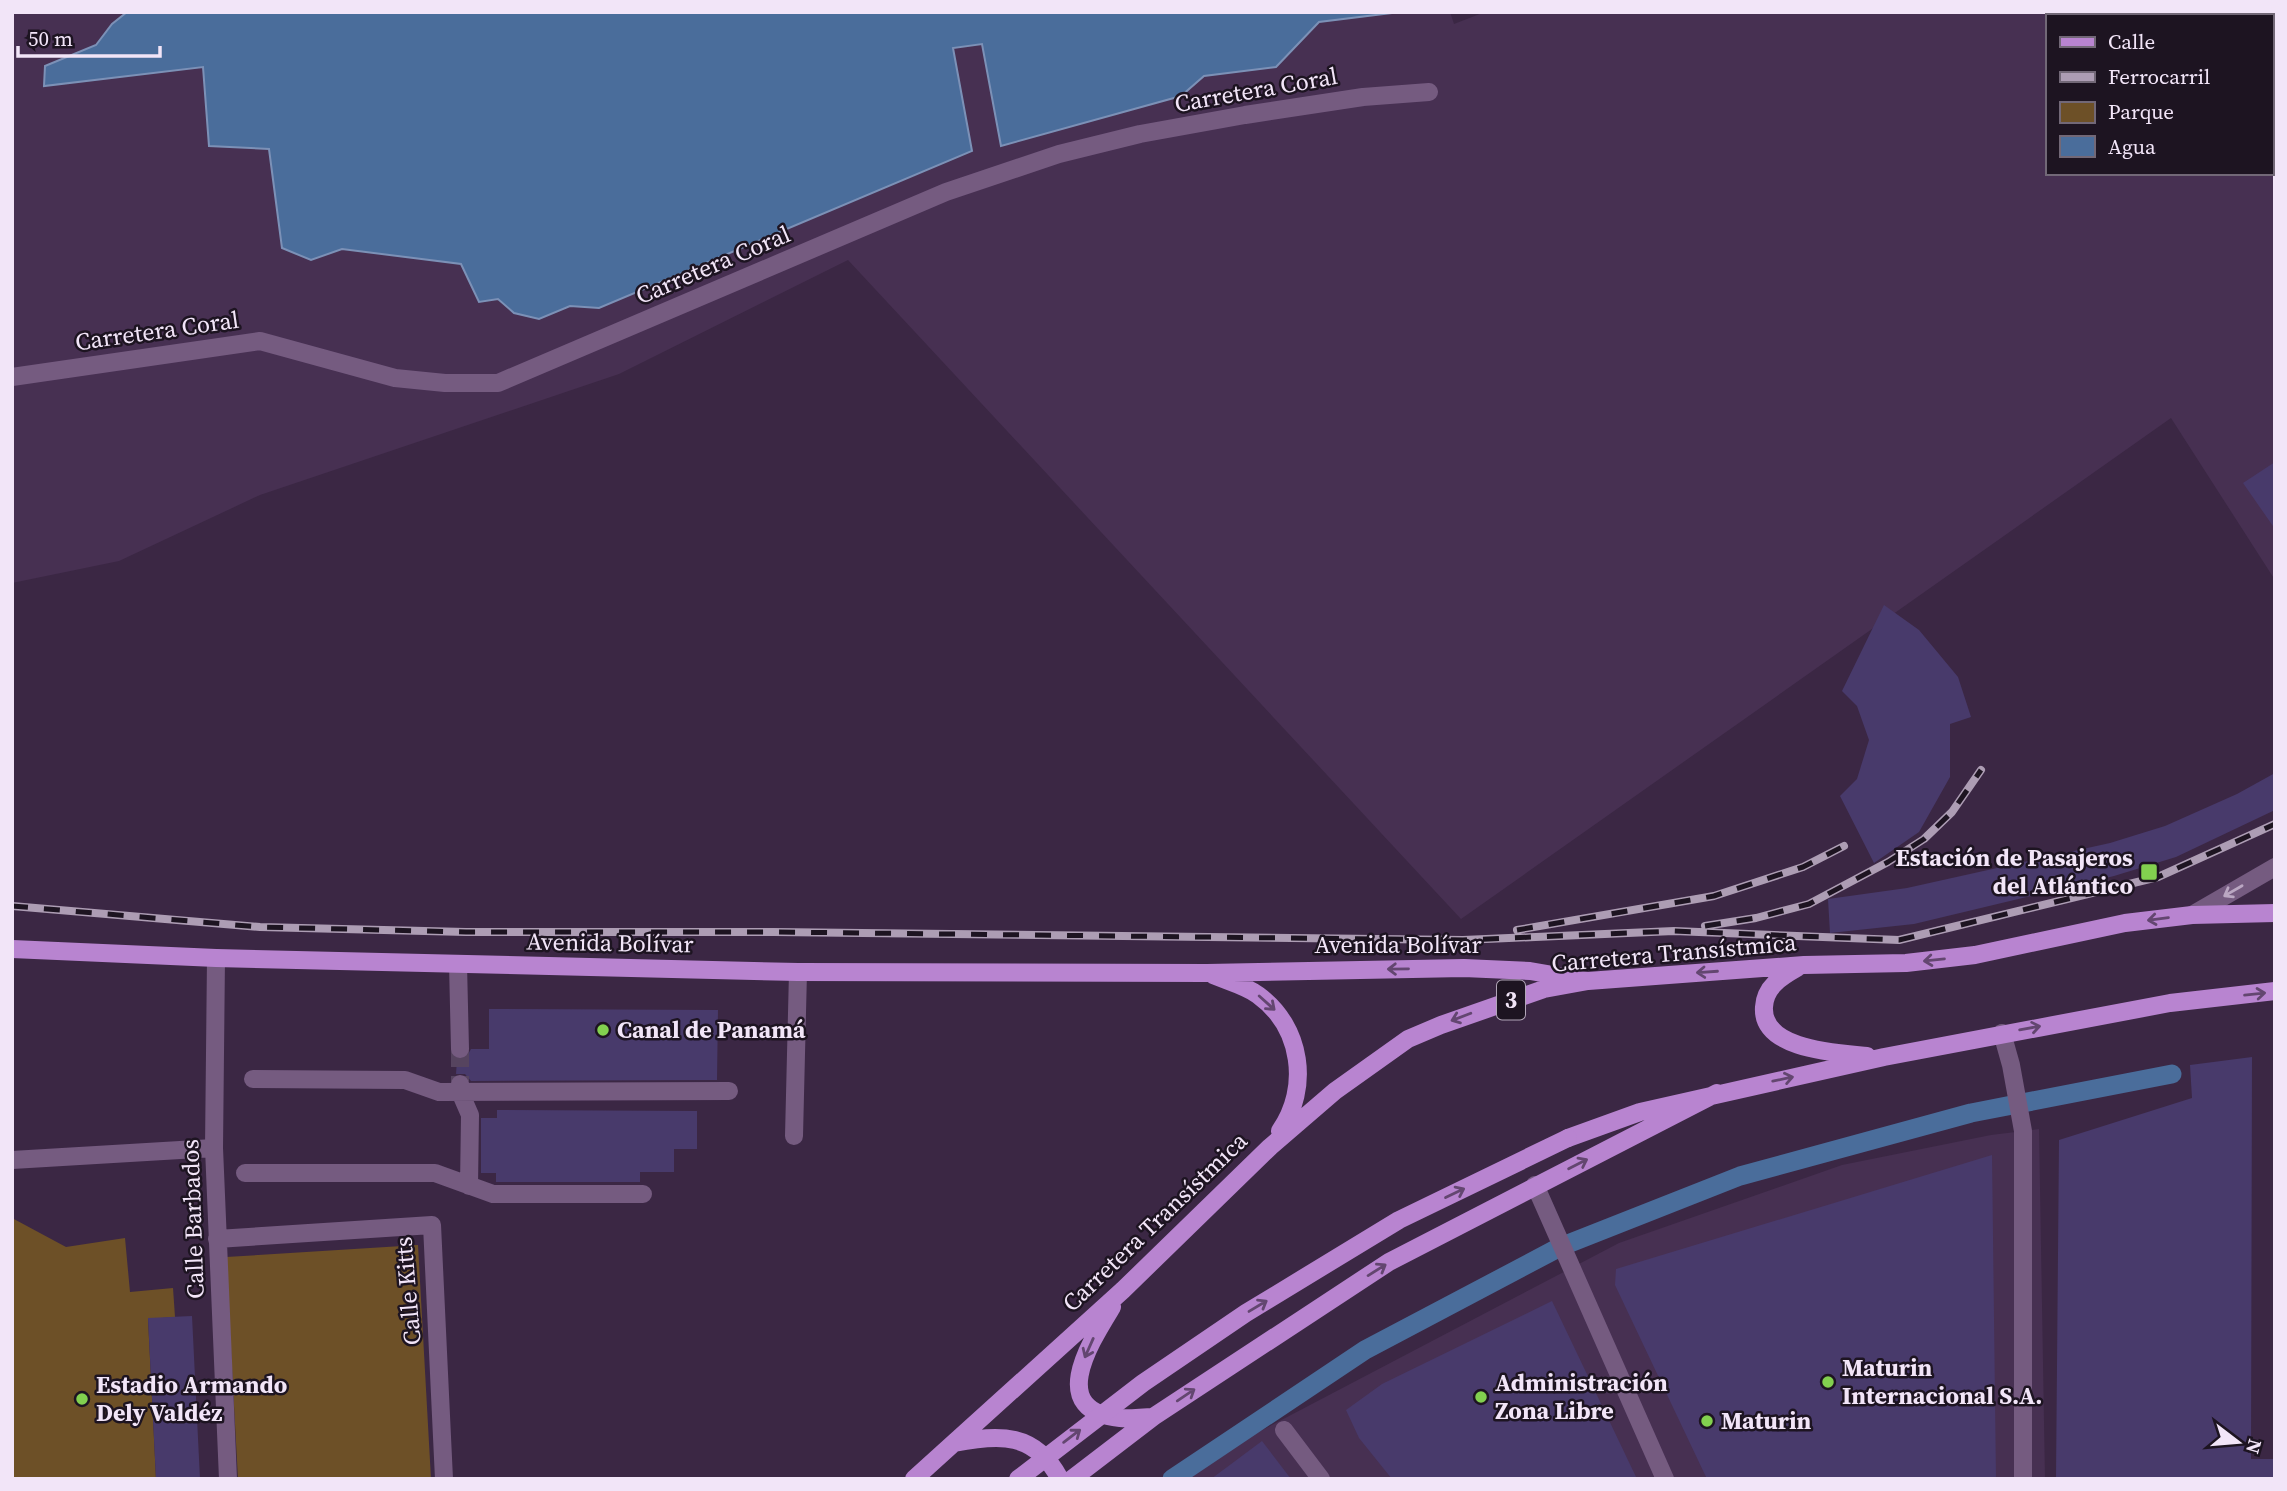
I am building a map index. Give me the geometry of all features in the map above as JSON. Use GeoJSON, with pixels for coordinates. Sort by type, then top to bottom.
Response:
{"type":"FeatureCollection","features":[{"type":"Feature","properties":{"kind":"main road","name":"Carretera Transístmica"},"geometry":{"type":"LineString","coordinates":[[914,1479],[1123,1290],[1270,1147],[1335,1091],[1408,1040],[1441,1025],[1545,989],[1588,981],[1804,965],[1906,962],[1975,955],[2125,923],[2192,915],[2275,913]]}},
{"type":"Feature","properties":{"kind":"main road","name":"Avenida Bolívar"},"geometry":{"type":"LineString","coordinates":[[12,949],[216,958],[798,972],[1207,973],[1464,968],[1530,971],[1588,981]]}},
{"type":"Feature","properties":{"kind":"main road"},"geometry":{"type":"LineString","coordinates":[[1804,965],[1779,979],[1766,997],[1764,1013],[1773,1031],[1802,1046],[1884,1057]]}},
{"type":"Feature","properties":{"kind":"main road","name":"Avenida Bolívar"},"geometry":{"type":"LineString","coordinates":[[1207,973],[1256,994],[1272,1007],[1279,1014],[1298,1056],[1299,1084],[1290,1116],[1270,1147]]}},
{"type":"Feature","properties":{"kind":"main road"},"geometry":{"type":"LineString","coordinates":[[1018,1479],[1143,1383],[1246,1313],[1399,1220],[1568,1138],[1640,1112],[1884,1057],[2170,1003],[2275,991]]}},
{"type":"Feature","properties":{"kind":"main road"},"geometry":{"type":"LineString","coordinates":[[1072,1479],[1153,1417],[1390,1262],[1717,1093]]}},
{"type":"Feature","properties":{"kind":"main road"},"geometry":{"type":"LineString","coordinates":[[1123,1290],[1088,1345],[1080,1371],[1080,1393],[1088,1407],[1102,1415],[1122,1419],[1153,1417]]}},
{"type":"Feature","properties":{"kind":"main road"},"geometry":{"type":"LineString","coordinates":[[953,1443],[988,1437],[1010,1438],[1028,1445],[1045,1458],[1060,1479]]}},
{"type":"Feature","properties":{"kind":"street","name":"Carretera Coral"},"geometry":{"type":"LineString","coordinates":[[12,377],[260,341],[395,378],[445,383],[498,383],[946,192],[1059,154],[1140,134],[1245,115],[1363,97],[1429,92]]}},
{"type":"Feature","properties":{"kind":"street"},"geometry":{"type":"LineString","coordinates":[[2192,915],[2275,867]]}},
{"type":"Feature","properties":{"kind":"street","name":"Calle Barbados"},"geometry":{"type":"LineString","coordinates":[[216,958],[214,1148],[228,1479]]}},
{"type":"Feature","properties":{"kind":"street"},"geometry":{"type":"LineString","coordinates":[[458,964],[460,1049]]}},
{"type":"Feature","properties":{"kind":"street"},"geometry":{"type":"LineString","coordinates":[[794,1136],[798,972]]}},
{"type":"Feature","properties":{"kind":"street"},"geometry":{"type":"LineString","coordinates":[[2001,1033],[2011,1065],[2023,1131],[2023,1479]]}},
{"type":"Feature","properties":{"kind":"street"},"geometry":{"type":"LineString","coordinates":[[253,1079],[405,1080],[439,1092],[460,1086],[729,1091]]}},
{"type":"Feature","properties":{"kind":"street"},"geometry":{"type":"LineString","coordinates":[[460,1086],[470,1115],[469,1186]]}},
{"type":"Feature","properties":{"kind":"street"},"geometry":{"type":"LineString","coordinates":[[12,1160],[214,1148]]}},
{"type":"Feature","properties":{"kind":"street"},"geometry":{"type":"LineString","coordinates":[[245,1173],[435,1173],[493,1194],[643,1194]]}},
{"type":"Feature","properties":{"kind":"street"},"geometry":{"type":"LineString","coordinates":[[1535,1185],[1665,1479]]}},
{"type":"Feature","properties":{"kind":"street","name":"Calle Kitts"},"geometry":{"type":"LineString","coordinates":[[217,1239],[432,1225],[444,1479]]}},
{"type":"Feature","properties":{"kind":"street"},"geometry":{"type":"LineString","coordinates":[[1284,1430],[1321,1479]]}},
{"type":"Feature","properties":{"kind":"shaded area"},"geometry":{"type":"Polygon","coordinates":[[[12,12],[127,12],[112,24],[96,45],[45,66],[45,86],[203,67],[209,146],[269,148],[311,260],[342,249],[462,264],[479,302],[498,299],[514,313],[539,319],[570,306],[599,308],[972,152],[953,48],[982,43],[1001,146],[1180,96],[1204,76],[1276,67],[1319,22],[1400,12],[1450,12],[1454,24],[1485,12],[2275,12],[2275,580],[2171,418],[1461,919],[848,260],[619,374],[260,495],[119,561],[12,583],[12,12]]]}},
{"type":"Feature","properties":{"kind":"shaded area"},"geometry":{"type":"Polygon","coordinates":[[[2039,1129],[2045,1479],[1182,1479],[1211,1457],[1619,1243],[1842,1165],[1991,1135],[2039,1129]]]}},
{"type":"Feature","properties":{"kind":"green space","name":"Estadio Armando Dely Valdéz"},"geometry":{"type":"Polygon","coordinates":[[[12,1218],[66,1247],[125,1238],[130,1292],[173,1288],[175,1317],[148,1319],[156,1479],[12,1479],[12,1218]]]}},
{"type":"Feature","properties":{"kind":"green space"},"geometry":{"type":"Polygon","coordinates":[[[418,1245],[431,1479],[238,1479],[226,1257],[418,1245]]]}},
{"type":"Feature","properties":{"kind":"water"},"geometry":{"type":"Polygon","coordinates":[[[127,12],[1400,12],[1319,22],[1276,67],[1204,76],[1181,96],[1001,146],[982,44],[953,48],[972,151],[599,308],[570,306],[539,319],[514,313],[498,299],[479,302],[461,264],[342,249],[311,260],[282,248],[269,149],[209,146],[203,67],[44,86],[45,66],[96,45],[112,24],[127,12]]]}},
{"type":"Feature","properties":{"kind":"building"},"geometry":{"type":"Polygon","coordinates":[[[2275,462],[2275,529],[2243,483],[2275,462]]]}},
{"type":"Feature","properties":{"kind":"building"},"geometry":{"type":"Polygon","coordinates":[[[1884,605],[1919,630],[1958,677],[1971,717],[1950,724],[1950,777],[1919,832],[1874,863],[1840,796],[1857,779],[1869,740],[1857,706],[1842,691],[1884,605]]]}},
{"type":"Feature","properties":{"kind":"building"},"geometry":{"type":"Polygon","coordinates":[[[2275,773],[2275,810],[2176,857],[2114,876],[1914,924],[1830,933],[1828,899],[1907,888],[2110,843],[2165,826],[2237,794],[2275,773]]]}},
{"type":"Feature","properties":{"kind":"building","name":"Canal de Panamá"},"geometry":{"type":"Polygon","coordinates":[[[489,1009],[718,1010],[717,1080],[471,1081],[465,1074],[456,1074],[457,1060],[466,1058],[471,1049],[489,1049],[489,1009]]]}},
{"type":"Feature","properties":{"kind":"building"},"geometry":{"type":"Polygon","coordinates":[[[2252,1057],[2251,1459],[2275,1459],[2275,1479],[2056,1479],[2059,1140],[2192,1098],[2190,1065],[2252,1057]]]}},
{"type":"Feature","properties":{"kind":"building","name":"Canal de Panamá"},"geometry":{"type":"Polygon","coordinates":[[[497,1110],[697,1111],[697,1149],[674,1149],[674,1172],[640,1172],[640,1182],[496,1182],[496,1173],[481,1173],[481,1118],[497,1118],[497,1110]]]}},
{"type":"Feature","properties":{"kind":"building","name":"Maturin Internacional S.A."},"geometry":{"type":"Polygon","coordinates":[[[1992,1155],[1996,1479],[1707,1479],[1615,1285],[1616,1269],[1992,1155]]]}},
{"type":"Feature","properties":{"kind":"building","name":"Administración Zona Libre"},"geometry":{"type":"Polygon","coordinates":[[[1552,1301],[1637,1479],[1392,1479],[1359,1438],[1346,1410],[1382,1384],[1552,1301]]]}},
{"type":"Feature","properties":{"kind":"building"},"geometry":{"type":"Polygon","coordinates":[[[192,1316],[200,1479],[156,1479],[148,1318],[192,1316]]]}},
{"type":"Feature","properties":{"kind":"building"},"geometry":{"type":"Polygon","coordinates":[[[1262,1441],[1291,1479],[1211,1479],[1262,1441]]]}},
{"type":"Feature","properties":{"kind":"waterway"},"geometry":{"type":"LineString","coordinates":[[1172,1479],[1365,1350],[1560,1247],[1740,1176],[1971,1113],[2172,1074]]}},
{"type":"Feature","properties":{"kind":"tunnel"},"geometry":{"type":"LineString","coordinates":[[460,1049],[460,1081]]}},
{"type":"Feature","properties":{"kind":"railway"},"geometry":{"type":"LineString","coordinates":[[1705,926],[1756,918],[1809,904],[1888,862],[1924,839],[1952,812],[1981,770]]}},
{"type":"Feature","properties":{"kind":"railway"},"geometry":{"type":"LineString","coordinates":[[12,906],[260,927],[466,932],[774,932],[1463,940],[1674,931],[1899,940],[2158,877],[2275,824]]}},
{"type":"Feature","properties":{"kind":"railway"},"geometry":{"type":"LineString","coordinates":[[1517,930],[1714,896],[1803,867],[1844,846]]}},
{"type":"Feature","properties":{"kind":"place","name":"Estación de Pasajeros del Atlántico"},"geometry":{"type":"Point","coordinates":[2149,872]}},
{"type":"Feature","properties":{"kind":"place","name":"Canal de Panamá"},"geometry":{"type":"Point","coordinates":[603,1030]}},
{"type":"Feature","properties":{"kind":"place","name":"Maturin Internacional S.A."},"geometry":{"type":"Point","coordinates":[1828,1382]}},
{"type":"Feature","properties":{"kind":"place","name":"Administración Zona Libre"},"geometry":{"type":"Point","coordinates":[1481,1397]}},
{"type":"Feature","properties":{"kind":"place","name":"Estadio Armando Dely Valdéz"},"geometry":{"type":"Point","coordinates":[82,1399]}},
{"type":"Feature","properties":{"kind":"place","name":"Maturin"},"geometry":{"type":"Point","coordinates":[1707,1421]}}]}
